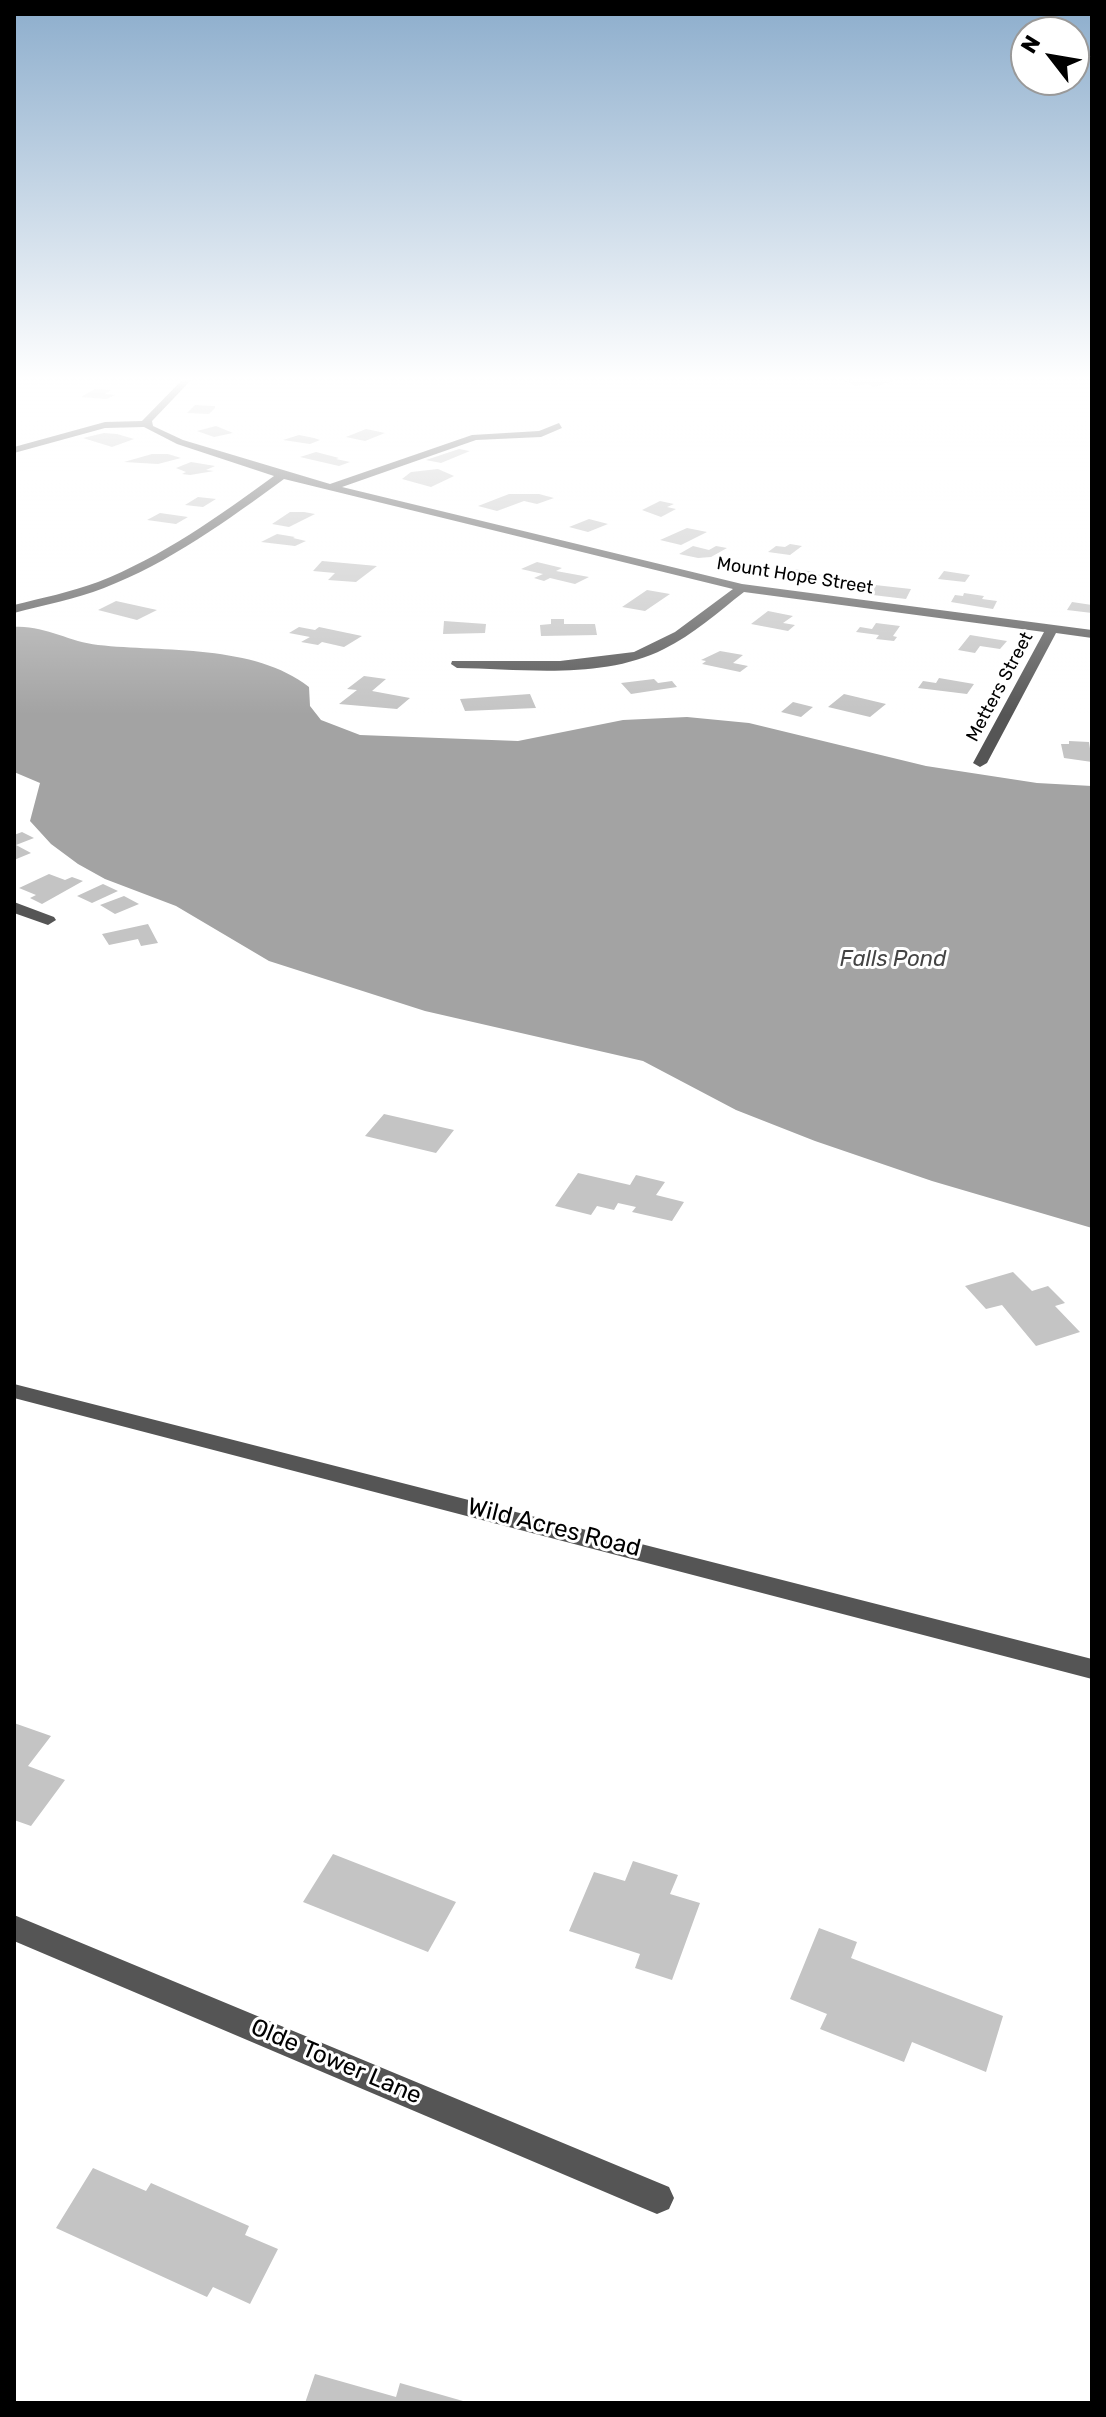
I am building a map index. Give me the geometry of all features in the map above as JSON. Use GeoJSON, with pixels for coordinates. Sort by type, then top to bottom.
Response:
{"type":"FeatureCollection","features":[{"type":"Feature","properties":{"kind":"street"},"geometry":{"type":"LineString","coordinates":[[14,609],[70,595],[121,575],[221,519],[261,490]]}},
{"type":"Feature","properties":{"kind":"street","name":"Mount Hope Street"},"geometry":{"type":"LineString","coordinates":[[342,490],[742,588],[1092,634]]}},
{"type":"Feature","properties":{"kind":"street"},"geometry":{"type":"LineString","coordinates":[[457,664],[594,661],[629,657],[656,648],[742,588]]}},
{"type":"Feature","properties":{"kind":"street","name":"Metters Street"},"geometry":{"type":"LineString","coordinates":[[980,763],[1052,629]]}},
{"type":"Feature","properties":{"kind":"street"},"geometry":{"type":"LineString","coordinates":[[14,907],[48,920]]}},
{"type":"Feature","properties":{"kind":"street","name":"Wild Acres Road"},"geometry":{"type":"LineString","coordinates":[[14,1391],[1092,1669]]}},
{"type":"Feature","properties":{"kind":"street","name":"Olde Tower Lane"},"geometry":{"type":"LineString","coordinates":[[14,1928],[657,2198]]}},
{"type":"Feature","properties":{"kind":"water","name":"Falls Pond"},"geometry":{"type":"Polygon","coordinates":[[[14,627],[36,629],[98,645],[208,652],[262,663],[287,673],[309,687],[310,706],[321,720],[360,735],[518,741],[623,720],[687,717],[749,723],[926,766],[1037,783],[1092,786],[1092,1228],[932,1181],[815,1141],[736,1110],[643,1061],[425,1011],[269,961],[176,906],[105,879],[78,864],[51,844],[30,821],[40,783],[14,772],[14,627]]]}},
{"type":"Feature","properties":{"kind":"building"},"geometry":{"type":"Polygon","coordinates":[[[509,494],[539,494],[554,498],[537,504],[524,501],[497,511],[478,506],[509,494]]]}},
{"type":"Feature","properties":{"kind":"building"},"geometry":{"type":"Polygon","coordinates":[[[198,497],[216,499],[203,507],[185,505],[198,497]]]}},
{"type":"Feature","properties":{"kind":"building"},"geometry":{"type":"Polygon","coordinates":[[[660,501],[674,504],[667,507],[676,509],[661,517],[642,510],[660,501]]]}},
{"type":"Feature","properties":{"kind":"building"},"geometry":{"type":"Polygon","coordinates":[[[290,512],[315,514],[289,527],[272,524],[290,512]]]}},
{"type":"Feature","properties":{"kind":"building"},"geometry":{"type":"Polygon","coordinates":[[[160,513],[188,517],[176,524],[147,520],[160,513]]]}},
{"type":"Feature","properties":{"kind":"building"},"geometry":{"type":"Polygon","coordinates":[[[589,519],[608,524],[588,532],[569,527],[589,519]]]}},
{"type":"Feature","properties":{"kind":"building"},"geometry":{"type":"Polygon","coordinates":[[[687,528],[707,532],[681,545],[660,540],[687,528]]]}},
{"type":"Feature","properties":{"kind":"building"},"geometry":{"type":"Polygon","coordinates":[[[277,534],[306,541],[295,546],[261,542],[277,534]]]}},
{"type":"Feature","properties":{"kind":"building"},"geometry":{"type":"Polygon","coordinates":[[[693,546],[709,550],[716,546],[727,548],[711,557],[679,554],[693,546]]]}},
{"type":"Feature","properties":{"kind":"building"},"geometry":{"type":"Polygon","coordinates":[[[776,546],[802,546],[790,555],[768,552],[776,546]]]}},
{"type":"Feature","properties":{"kind":"building"},"geometry":{"type":"Polygon","coordinates":[[[322,561],[377,566],[356,582],[328,580],[335,573],[313,571],[322,561]]]}},
{"type":"Feature","properties":{"kind":"building"},"geometry":{"type":"Polygon","coordinates":[[[537,562],[562,568],[556,571],[589,577],[575,584],[550,578],[544,581],[534,578],[543,574],[521,569],[537,562]]]}},
{"type":"Feature","properties":{"kind":"building"},"geometry":{"type":"Polygon","coordinates":[[[784,568],[821,575],[804,581],[776,574],[784,568]]]}},
{"type":"Feature","properties":{"kind":"building"},"geometry":{"type":"Polygon","coordinates":[[[944,571],[970,575],[965,582],[938,579],[944,571]]]}},
{"type":"Feature","properties":{"kind":"building"},"geometry":{"type":"Polygon","coordinates":[[[875,585],[911,589],[906,599],[873,595],[875,585]]]}},
{"type":"Feature","properties":{"kind":"building"},"geometry":{"type":"Polygon","coordinates":[[[647,590],[670,594],[645,611],[622,607],[647,590]]]}},
{"type":"Feature","properties":{"kind":"building"},"geometry":{"type":"Polygon","coordinates":[[[964,593],[997,601],[993,609],[951,602],[955,595],[963,596],[964,593]]]}},
{"type":"Feature","properties":{"kind":"building"},"geometry":{"type":"Polygon","coordinates":[[[116,601],[157,610],[137,620],[98,610],[116,601]]]}},
{"type":"Feature","properties":{"kind":"building"},"geometry":{"type":"Polygon","coordinates":[[[1072,602],[1092,605],[1092,613],[1067,610],[1072,602]]]}},
{"type":"Feature","properties":{"kind":"building"},"geometry":{"type":"Polygon","coordinates":[[[768,611],[793,616],[783,623],[795,625],[788,631],[751,624],[768,611]]]}},
{"type":"Feature","properties":{"kind":"building"},"geometry":{"type":"Polygon","coordinates":[[[551,619],[564,619],[564,624],[595,624],[597,635],[541,636],[540,625],[551,624],[551,619]]]}},
{"type":"Feature","properties":{"kind":"building"},"geometry":{"type":"Polygon","coordinates":[[[444,621],[486,624],[485,633],[443,634],[444,621]]]}},
{"type":"Feature","properties":{"kind":"building"},"geometry":{"type":"Polygon","coordinates":[[[876,623],[900,626],[893,636],[897,637],[894,641],[856,632],[860,627],[872,629],[876,623]]]}},
{"type":"Feature","properties":{"kind":"building"},"geometry":{"type":"Polygon","coordinates":[[[299,627],[315,630],[319,627],[362,636],[344,647],[322,642],[318,645],[301,642],[310,637],[289,633],[299,627]]]}},
{"type":"Feature","properties":{"kind":"building"},"geometry":{"type":"Polygon","coordinates":[[[970,635],[1007,641],[1000,649],[980,646],[975,653],[958,650],[970,635]]]}},
{"type":"Feature","properties":{"kind":"building"},"geometry":{"type":"Polygon","coordinates":[[[720,651],[743,655],[733,663],[748,666],[740,672],[702,664],[706,661],[701,660],[720,651]]]}},
{"type":"Feature","properties":{"kind":"building"},"geometry":{"type":"Polygon","coordinates":[[[364,676],[386,679],[372,691],[410,698],[397,709],[339,704],[357,690],[347,689],[364,676]]]}},
{"type":"Feature","properties":{"kind":"building"},"geometry":{"type":"Polygon","coordinates":[[[939,678],[974,684],[967,694],[918,688],[923,681],[936,683],[939,678]]]}},
{"type":"Feature","properties":{"kind":"building"},"geometry":{"type":"Polygon","coordinates":[[[654,679],[658,683],[672,681],[677,687],[631,694],[621,683],[654,679]]]}},
{"type":"Feature","properties":{"kind":"building"},"geometry":{"type":"Polygon","coordinates":[[[530,694],[536,708],[465,711],[460,699],[530,694]]]}},
{"type":"Feature","properties":{"kind":"building"},"geometry":{"type":"Polygon","coordinates":[[[844,694],[886,704],[870,717],[828,707],[844,694]]]}},
{"type":"Feature","properties":{"kind":"building"},"geometry":{"type":"Polygon","coordinates":[[[793,702],[813,707],[801,717],[781,712],[793,702]]]}},
{"type":"Feature","properties":{"kind":"building"},"geometry":{"type":"Polygon","coordinates":[[[1069,741],[1089,742],[1092,762],[1064,758],[1061,744],[1069,744],[1069,741]]]}},
{"type":"Feature","properties":{"kind":"building"},"geometry":{"type":"Polygon","coordinates":[[[22,832],[34,838],[16,845],[31,853],[14,860],[14,835],[22,832]]]}},
{"type":"Feature","properties":{"kind":"building"},"geometry":{"type":"Polygon","coordinates":[[[49,874],[65,880],[72,877],[83,881],[42,904],[30,898],[36,895],[19,888],[49,874]]]}},
{"type":"Feature","properties":{"kind":"building"},"geometry":{"type":"Polygon","coordinates":[[[103,884],[118,891],[92,903],[77,896],[103,884]]]}},
{"type":"Feature","properties":{"kind":"building"},"geometry":{"type":"Polygon","coordinates":[[[124,896],[139,904],[115,914],[100,905],[124,896]]]}},
{"type":"Feature","properties":{"kind":"building"},"geometry":{"type":"Polygon","coordinates":[[[148,924],[158,943],[141,946],[138,939],[109,945],[102,934],[148,924]]]}},
{"type":"Feature","properties":{"kind":"building"},"geometry":{"type":"Polygon","coordinates":[[[384,1114],[454,1130],[436,1153],[365,1136],[384,1114]]]}},
{"type":"Feature","properties":{"kind":"building"},"geometry":{"type":"Polygon","coordinates":[[[578,1173],[630,1185],[636,1175],[665,1182],[656,1195],[684,1202],[672,1221],[632,1212],[636,1207],[618,1203],[614,1210],[597,1206],[591,1215],[555,1206],[578,1173]]]}},
{"type":"Feature","properties":{"kind":"building"},"geometry":{"type":"Polygon","coordinates":[[[1013,1272],[1032,1291],[1048,1286],[1065,1303],[1055,1306],[1080,1332],[1036,1346],[1002,1305],[986,1309],[965,1286],[1013,1272]]]}},
{"type":"Feature","properties":{"kind":"building"},"geometry":{"type":"Polygon","coordinates":[[[14,1723],[51,1736],[28,1766],[65,1780],[31,1826],[14,1820],[14,1723]]]}},
{"type":"Feature","properties":{"kind":"building"},"geometry":{"type":"Polygon","coordinates":[[[333,1854],[456,1902],[428,1952],[303,1902],[333,1854]]]}},
{"type":"Feature","properties":{"kind":"building"},"geometry":{"type":"Polygon","coordinates":[[[633,1861],[678,1875],[670,1894],[700,1903],[672,1980],[635,1968],[640,1954],[569,1931],[594,1872],[625,1881],[633,1861]]]}},
{"type":"Feature","properties":{"kind":"building"},"geometry":{"type":"Polygon","coordinates":[[[819,1928],[857,1942],[851,1958],[1003,2016],[986,2072],[912,2042],[904,2062],[820,2029],[827,2014],[790,1999],[819,1928]]]}},
{"type":"Feature","properties":{"kind":"building"},"geometry":{"type":"Polygon","coordinates":[[[93,2168],[146,2191],[151,2183],[249,2226],[245,2235],[278,2249],[250,2304],[213,2287],[207,2297],[56,2228],[93,2168]]]}},
{"type":"Feature","properties":{"kind":"building"},"geometry":{"type":"Polygon","coordinates":[[[315,2374],[396,2397],[400,2383],[470,2403],[305,2403],[315,2374]]]}}]}
